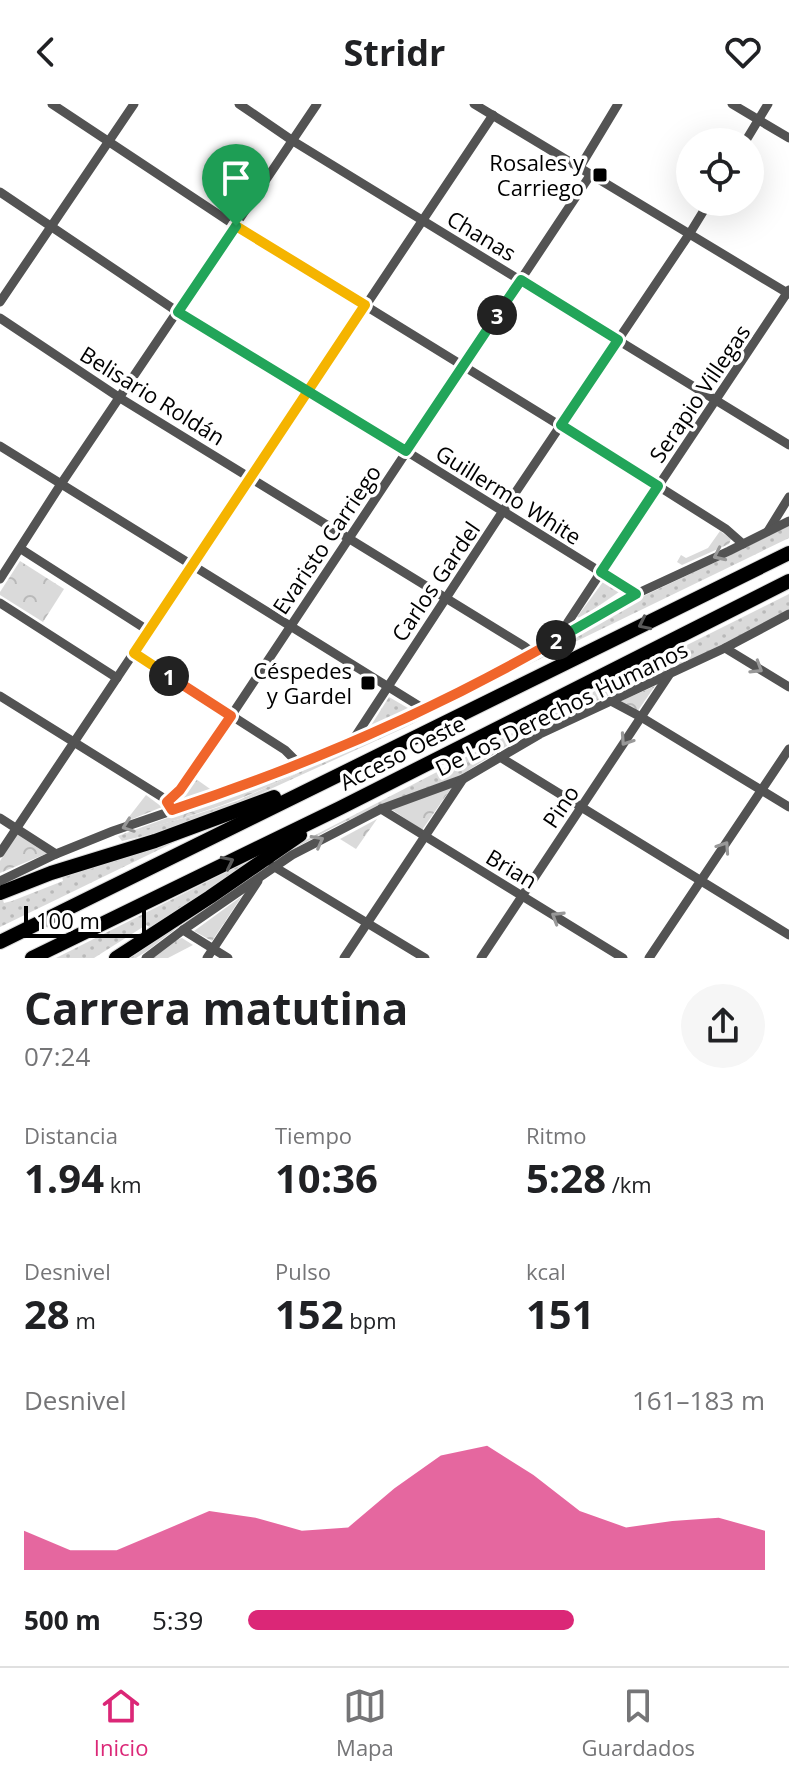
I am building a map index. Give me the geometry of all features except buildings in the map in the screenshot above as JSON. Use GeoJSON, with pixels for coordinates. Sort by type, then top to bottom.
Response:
{"type":"FeatureCollection","features":[{"type":"Feature","properties":{"kind":"highway","name":"Acceso Oeste"},"geometry":{"type":"LineString","coordinates":[[0,942],[789,553]]}},
{"type":"Feature","properties":{"kind":"highway","name":"Acceso Oeste"},"geometry":{"type":"LineString","coordinates":[[32,958],[340,808],[789,581]]}},
{"type":"Feature","properties":{"kind":"highway"},"geometry":{"type":"LineString","coordinates":[[0,893],[324,781]]}},
{"type":"Feature","properties":{"kind":"highway"},"geometry":{"type":"LineString","coordinates":[[116,958],[340,808]]}},
{"type":"Feature","properties":{"kind":"street"},"geometry":{"type":"LineString","coordinates":[[52,104],[236,226],[561,425],[726,529],[743,544]]}},
{"type":"Feature","properties":{"kind":"street"},"geometry":{"type":"LineString","coordinates":[[0,302],[134,104]]}},
{"type":"Feature","properties":{"kind":"street","name":"Chanas"},"geometry":{"type":"LineString","coordinates":[[239,104],[293,141],[789,445]]}},
{"type":"Feature","properties":{"kind":"street"},"geometry":{"type":"LineString","coordinates":[[1,575],[317,104]]}},
{"type":"Feature","properties":{"kind":"street"},"geometry":{"type":"LineString","coordinates":[[580,167],[618,104]]}},
{"type":"Feature","properties":{"kind":"street"},"geometry":{"type":"LineString","coordinates":[[732,104],[789,138]]}},
{"type":"Feature","properties":{"kind":"street"},"geometry":{"type":"LineString","coordinates":[[754,128],[768,104]]}},
{"type":"Feature","properties":{"kind":"street"},"geometry":{"type":"LineString","coordinates":[[481,106],[788,292]]}},
{"type":"Feature","properties":{"kind":"street"},"geometry":{"type":"LineString","coordinates":[[0,853],[493,115]]}},
{"type":"Feature","properties":{"kind":"street","name":"Evaristo Carriego"},"geometry":{"type":"LineString","coordinates":[[170,806],[591,174]]}},
{"type":"Feature","properties":{"kind":"street","name":"Guillermo White"},"geometry":{"type":"LineString","coordinates":[[0,192],[178,312],[636,594]]}},
{"type":"Feature","properties":{"kind":"street","name":"Carlos Gardel"},"geometry":{"type":"LineString","coordinates":[[353,740],[700,216]]}},
{"type":"Feature","properties":{"kind":"street","name":"Serapio Villegas"},"geometry":{"type":"LineString","coordinates":[[561,637],[788,292]]}},
{"type":"Feature","properties":{"kind":"street","name":"Belisario Roldán"},"geometry":{"type":"LineString","coordinates":[[0,318],[120,398],[533,653]]}},
{"type":"Feature","properties":{"kind":"street"},"geometry":{"type":"LineString","coordinates":[[0,446],[424,709]]}},
{"type":"Feature","properties":{"kind":"street"},"geometry":{"type":"LineString","coordinates":[[768,531],[789,497]]}},
{"type":"Feature","properties":{"kind":"street"},"geometry":{"type":"LineString","coordinates":[[0,881],[170,806],[250,784],[424,709],[533,653],[636,594],[789,521]]}},
{"type":"Feature","properties":{"kind":"street"},"geometry":{"type":"LineString","coordinates":[[21,549],[149,631]]}},
{"type":"Feature","properties":{"kind":"street"},"geometry":{"type":"LineString","coordinates":[[0,603],[117,678]]}},
{"type":"Feature","properties":{"kind":"street","name":"De Los Derechos Humanos"},"geometry":{"type":"LineString","coordinates":[[146,958],[273,866],[381,809],[463,779],[540,734],[669,675],[789,614]]}},
{"type":"Feature","properties":{"kind":"street"},"geometry":{"type":"LineString","coordinates":[[725,648],[789,687]]}},
{"type":"Feature","properties":{"kind":"street"},"geometry":{"type":"LineString","coordinates":[[134,653],[285,750],[299,764]]}},
{"type":"Feature","properties":{"kind":"street","name":"Pino"},"geometry":{"type":"LineString","coordinates":[[481,958],[669,675]]}},
{"type":"Feature","properties":{"kind":"street"},"geometry":{"type":"LineString","coordinates":[[0,696],[74,741],[170,806]]}},
{"type":"Feature","properties":{"kind":"street"},"geometry":{"type":"LineString","coordinates":[[611,701],[789,807]]}},
{"type":"Feature","properties":{"kind":"street"},"geometry":{"type":"LineString","coordinates":[[649,958],[789,749]]}},
{"type":"Feature","properties":{"kind":"street"},"geometry":{"type":"LineString","coordinates":[[500,757],[789,935]]}},
{"type":"Feature","properties":{"kind":"street"},"geometry":{"type":"LineString","coordinates":[[344,958],[463,779]]}},
{"type":"Feature","properties":{"kind":"street","name":"Brian"},"geometry":{"type":"LineString","coordinates":[[381,809],[623,958]]}},
{"type":"Feature","properties":{"kind":"street"},"geometry":{"type":"LineString","coordinates":[[0,818],[56,854]]}},
{"type":"Feature","properties":{"kind":"street"},"geometry":{"type":"LineString","coordinates":[[273,866],[425,958]]}},
{"type":"Feature","properties":{"kind":"street"},"geometry":{"type":"LineString","coordinates":[[207,958],[262,874]]}},
{"type":"Feature","properties":{"kind":"street"},"geometry":{"type":"LineString","coordinates":[[183,930],[228,958]]}},
{"type":"Feature","properties":{"kind":"green space"},"geometry":{"type":"Polygon","coordinates":[[[789,525],[789,538],[513,672],[511,670],[633,601],[789,525]]]}},
{"type":"Feature","properties":{"kind":"green space"},"geometry":{"type":"Polygon","coordinates":[[[720,531],[731,539],[729,544],[682,565],[677,562],[681,555],[686,558],[708,548],[720,531]]]}},
{"type":"Feature","properties":{"kind":"green space"},"geometry":{"type":"Polygon","coordinates":[[[20,561],[64,589],[43,622],[0,595],[20,561]]]}},
{"type":"Feature","properties":{"kind":"green space"},"geometry":{"type":"Polygon","coordinates":[[[603,582],[619,592],[581,618],[577,617],[603,582]]]}},
{"type":"Feature","properties":{"kind":"green space"},"geometry":{"type":"Polygon","coordinates":[[[789,594],[789,610],[688,662],[524,735],[461,775],[379,806],[286,853],[204,907],[147,951],[136,958],[128,958],[294,846],[789,594]]]}},
{"type":"Feature","properties":{"kind":"green space"},"geometry":{"type":"Polygon","coordinates":[[[655,686],[637,712],[621,701],[655,686]]]}},
{"type":"Feature","properties":{"kind":"green space"},"geometry":{"type":"Polygon","coordinates":[[[389,697],[413,711],[370,727],[389,697]]]}},
{"type":"Feature","properties":{"kind":"green space"},"geometry":{"type":"Polygon","coordinates":[[[455,700],[404,728],[216,814],[174,829],[122,841],[118,836],[237,801],[455,700]]]}},
{"type":"Feature","properties":{"kind":"green space"},"geometry":{"type":"Polygon","coordinates":[[[323,759],[223,805],[118,836],[208,803],[323,759]]]}},
{"type":"Feature","properties":{"kind":"green space"},"geometry":{"type":"Polygon","coordinates":[[[196,779],[213,791],[182,802],[181,800],[196,779]]]}},
{"type":"Feature","properties":{"kind":"green space"},"geometry":{"type":"Polygon","coordinates":[[[452,787],[422,830],[391,809],[452,787]]]}},
{"type":"Feature","properties":{"kind":"green space"},"geometry":{"type":"Polygon","coordinates":[[[146,795],[162,807],[125,822],[146,795]]]}},
{"type":"Feature","properties":{"kind":"green space"},"geometry":{"type":"Polygon","coordinates":[[[377,819],[356,849],[340,839],[377,819]]]}},
{"type":"Feature","properties":{"kind":"green space"},"geometry":{"type":"Polygon","coordinates":[[[18,833],[48,853],[0,873],[0,861],[18,833]]]}},
{"type":"Feature","properties":{"kind":"green space"},"geometry":{"type":"Polygon","coordinates":[[[179,837],[181,839],[0,927],[0,899],[4,903],[12,901],[63,881],[62,877],[179,837]]]}},
{"type":"Feature","properties":{"kind":"green space"},"geometry":{"type":"Polygon","coordinates":[[[250,860],[252,862],[153,929],[146,925],[94,958],[56,958],[250,860]]]}},
{"type":"Feature","properties":{"kind":"green space"},"geometry":{"type":"Polygon","coordinates":[[[242,896],[212,941],[194,931],[242,896]]]}},
{"type":"Feature","properties":{"kind":"green space"},"geometry":{"type":"Polygon","coordinates":[[[182,938],[193,945],[168,958],[151,958],[176,940],[182,938]]]}},
{"type":"Feature","properties":{"kind":"place","name":"Rosales y Carriego"},"geometry":{"type":"Point","coordinates":[600,175]}},
{"type":"Feature","properties":{"kind":"place","name":"Céspedes y Gardel"},"geometry":{"type":"Point","coordinates":[368,683]}},
{"type":"Feature","properties":{"kind":"route"},"geometry":{"type":"LineString","coordinates":[[236,226],[178,312],[309,391],[406,451],[521,280],[618,340],[561,425],[658,486],[601,572],[636,594],[458,693],[299,764],[172,810],[167,802],[180,790],[231,716],[134,653],[309,391],[365,305],[236,226]]}}]}
